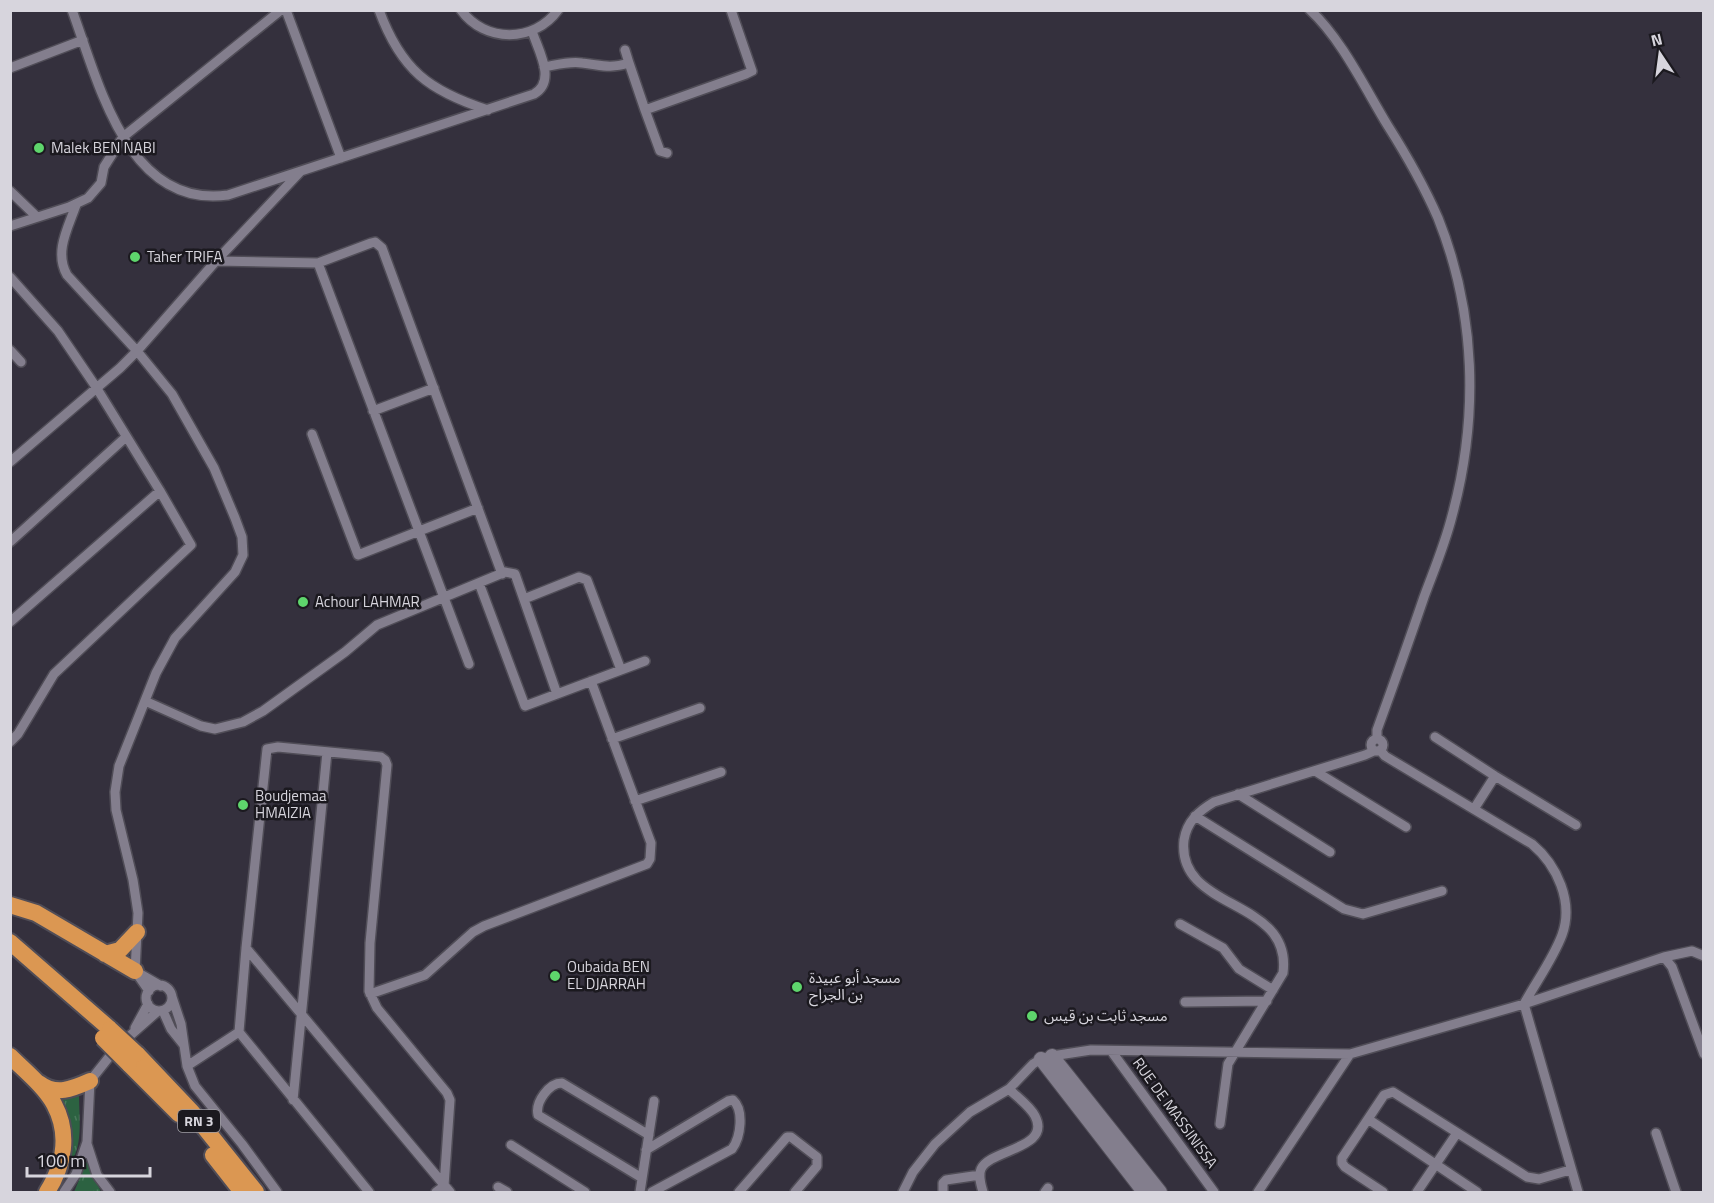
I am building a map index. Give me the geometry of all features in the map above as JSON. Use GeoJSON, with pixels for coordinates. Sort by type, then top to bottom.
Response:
{"type":"FeatureCollection","features":[{"type":"Feature","properties":{"kind":"highway"},"geometry":{"type":"LineString","coordinates":[[10,905],[36,913],[135,971]]}},
{"type":"Feature","properties":{"kind":"highway"},"geometry":{"type":"LineString","coordinates":[[105,954],[120,950],[137,932]]}},
{"type":"Feature","properties":{"kind":"highway","name":"RN 3"},"geometry":{"type":"LineString","coordinates":[[10,942],[192,1112],[256,1192]]}},
{"type":"Feature","properties":{"kind":"highway","name":"RN 3"},"geometry":{"type":"LineString","coordinates":[[10,955],[107,1034]]}},
{"type":"Feature","properties":{"kind":"highway"},"geometry":{"type":"LineString","coordinates":[[10,1056],[53,1104],[61,1128],[63,1143],[60,1168],[47,1192]]}},
{"type":"Feature","properties":{"kind":"highway","name":"RN 3"},"geometry":{"type":"LineString","coordinates":[[133,1059],[188,1123],[242,1192]]}},
{"type":"Feature","properties":{"kind":"highway"},"geometry":{"type":"LineString","coordinates":[[29,1075],[47,1089],[54,1091],[90,1082]]}},
{"type":"Feature","properties":{"kind":"main road"},"geometry":{"type":"LineString","coordinates":[[1047,1057],[1144,1192]]}},
{"type":"Feature","properties":{"kind":"main road"},"geometry":{"type":"LineString","coordinates":[[1047,1057],[1160,1192]]}},
{"type":"Feature","properties":{"kind":"street"},"geometry":{"type":"LineString","coordinates":[[72,10],[105,101],[134,155],[164,182],[201,197],[228,195],[488,110],[539,91],[545,83],[544,67],[531,31]]}},
{"type":"Feature","properties":{"kind":"street"},"geometry":{"type":"LineString","coordinates":[[10,226],[76,205],[94,193],[101,183],[104,167],[123,137],[280,10]]}},
{"type":"Feature","properties":{"kind":"street"},"geometry":{"type":"LineString","coordinates":[[286,10],[341,158]]}},
{"type":"Feature","properties":{"kind":"street"},"geometry":{"type":"LineString","coordinates":[[379,10],[396,48],[421,78],[457,100],[488,110]]}},
{"type":"Feature","properties":{"kind":"street"},"geometry":{"type":"LineString","coordinates":[[461,10],[470,23],[497,34],[531,31],[548,22],[558,10]]}},
{"type":"Feature","properties":{"kind":"street"},"geometry":{"type":"LineString","coordinates":[[645,110],[752,71],[731,10]]}},
{"type":"Feature","properties":{"kind":"street"},"geometry":{"type":"LineString","coordinates":[[1220,1124],[1226,1076],[1234,1052],[1283,973],[1285,958],[1281,944],[1263,922],[1206,888],[1190,873],[1183,849],[1189,825],[1195,816],[1214,802],[1377,751],[1383,744],[1382,740],[1377,738],[1377,730],[1447,536],[1460,483],[1471,406],[1468,335],[1461,297],[1448,248],[1424,188],[1333,36],[1310,10]]}},
{"type":"Feature","properties":{"kind":"street"},"geometry":{"type":"LineString","coordinates":[[10,68],[83,40]]}},
{"type":"Feature","properties":{"kind":"street"},"geometry":{"type":"LineString","coordinates":[[625,50],[660,151],[667,153]]}},
{"type":"Feature","properties":{"kind":"street"},"geometry":{"type":"LineString","coordinates":[[544,67],[573,63],[597,67],[629,63]]}},
{"type":"Feature","properties":{"kind":"street"},"geometry":{"type":"LineString","coordinates":[[10,462],[136,351],[216,261],[301,171]]}},
{"type":"Feature","properties":{"kind":"street"},"geometry":{"type":"LineString","coordinates":[[10,191],[37,218]]}},
{"type":"Feature","properties":{"kind":"street"},"geometry":{"type":"LineString","coordinates":[[76,205],[61,252],[62,268],[172,394],[214,468],[242,537],[243,555],[235,572],[175,638],[156,674],[119,766],[115,792],[116,810],[133,880],[138,913],[135,971],[149,991],[148,1004],[134,1030]]}},
{"type":"Feature","properties":{"kind":"street"},"geometry":{"type":"LineString","coordinates":[[216,261],[318,263],[371,243],[380,245],[502,573]]}},
{"type":"Feature","properties":{"kind":"street"},"geometry":{"type":"LineString","coordinates":[[318,263],[469,664]]}},
{"type":"Feature","properties":{"kind":"street"},"geometry":{"type":"LineString","coordinates":[[10,276],[58,331],[96,387],[191,545],[54,674],[18,734],[10,742]]}},
{"type":"Feature","properties":{"kind":"street"},"geometry":{"type":"LineString","coordinates":[[10,350],[21,362]]}},
{"type":"Feature","properties":{"kind":"street"},"geometry":{"type":"LineString","coordinates":[[373,411],[434,388]]}},
{"type":"Feature","properties":{"kind":"street"},"geometry":{"type":"LineString","coordinates":[[312,434],[358,555],[478,508]]}},
{"type":"Feature","properties":{"kind":"street"},"geometry":{"type":"LineString","coordinates":[[10,542],[126,436]]}},
{"type":"Feature","properties":{"kind":"street"},"geometry":{"type":"LineString","coordinates":[[10,622],[160,491]]}},
{"type":"Feature","properties":{"kind":"street"},"geometry":{"type":"LineString","coordinates":[[145,701],[201,726],[215,729],[243,722],[345,652],[377,625],[502,573],[511,572],[515,574],[557,694]]}},
{"type":"Feature","properties":{"kind":"street"},"geometry":{"type":"LineString","coordinates":[[524,599],[583,577],[587,580],[621,670]]}},
{"type":"Feature","properties":{"kind":"street"},"geometry":{"type":"LineString","coordinates":[[479,583],[525,706],[645,661]]}},
{"type":"Feature","properties":{"kind":"street"},"geometry":{"type":"LineString","coordinates":[[370,994],[424,975],[473,932],[484,926],[647,864],[650,859],[651,843],[591,681]]}},
{"type":"Feature","properties":{"kind":"street"},"geometry":{"type":"LineString","coordinates":[[612,739],[700,708]]}},
{"type":"Feature","properties":{"kind":"street"},"geometry":{"type":"LineString","coordinates":[[1435,737],[1576,825]]}},
{"type":"Feature","properties":{"kind":"street"},"geometry":{"type":"LineString","coordinates":[[369,1192],[239,1032],[266,752],[271,747],[381,757],[387,765],[368,981],[370,994],[377,1008],[447,1093],[450,1100],[447,1189]]}},
{"type":"Feature","properties":{"kind":"street"},"geometry":{"type":"LineString","coordinates":[[1377,751],[1532,844],[1542,852],[1557,874],[1563,896],[1565,919],[1562,934],[1524,1004],[1578,1192]]}},
{"type":"Feature","properties":{"kind":"street"},"geometry":{"type":"LineString","coordinates":[[293,1100],[327,752]]}},
{"type":"Feature","properties":{"kind":"street"},"geometry":{"type":"LineString","coordinates":[[1315,771],[1406,827]]}},
{"type":"Feature","properties":{"kind":"street"},"geometry":{"type":"LineString","coordinates":[[635,801],[721,772]]}},
{"type":"Feature","properties":{"kind":"street"},"geometry":{"type":"LineString","coordinates":[[1474,809],[1495,776]]}},
{"type":"Feature","properties":{"kind":"street"},"geometry":{"type":"LineString","coordinates":[[1238,795],[1330,852]]}},
{"type":"Feature","properties":{"kind":"street"},"geometry":{"type":"LineString","coordinates":[[1195,816],[1355,914],[1371,913],[1442,891]]}},
{"type":"Feature","properties":{"kind":"street"},"geometry":{"type":"LineString","coordinates":[[1180,924],[1223,948],[1239,969],[1273,990]]}},
{"type":"Feature","properties":{"kind":"street"},"geometry":{"type":"LineString","coordinates":[[246,948],[447,1189]]}},
{"type":"Feature","properties":{"kind":"street"},"geometry":{"type":"LineString","coordinates":[[903,1192],[913,1172],[934,1144],[970,1112],[1009,1089],[1033,1064],[1047,1057],[1091,1050],[1350,1054],[1524,1004],[1682,952],[1692,951],[1704,956]]}},
{"type":"Feature","properties":{"kind":"street"},"geometry":{"type":"LineString","coordinates":[[1664,957],[1672,967],[1704,1054]]}},
{"type":"Feature","properties":{"kind":"street"},"geometry":{"type":"LineString","coordinates":[[135,971],[169,989],[181,1024],[187,1066],[195,1086],[278,1192]]}},
{"type":"Feature","properties":{"kind":"street"},"geometry":{"type":"LineString","coordinates":[[149,991],[161,986]]}},
{"type":"Feature","properties":{"kind":"street"},"geometry":{"type":"LineString","coordinates":[[64,1192],[76,1174],[87,1142],[90,1082],[117,1047],[134,1030],[170,1006],[172,998]]}},
{"type":"Feature","properties":{"kind":"street"},"geometry":{"type":"LineString","coordinates":[[1185,1002],[1267,1001]]}},
{"type":"Feature","properties":{"kind":"street"},"geometry":{"type":"LineString","coordinates":[[148,1004],[154,1010],[160,1011],[183,1044]]}},
{"type":"Feature","properties":{"kind":"street"},"geometry":{"type":"LineString","coordinates":[[187,1066],[239,1032]]}},
{"type":"Feature","properties":{"kind":"street","name":"RUE DE MASSINISSA"},"geometry":{"type":"LineString","coordinates":[[1112,1052],[1214,1192]]}},
{"type":"Feature","properties":{"kind":"street"},"geometry":{"type":"LineString","coordinates":[[1258,1192],[1350,1054]]}},
{"type":"Feature","properties":{"kind":"street"},"geometry":{"type":"LineString","coordinates":[[642,1178],[538,1115],[537,1107],[549,1087],[558,1082],[562,1083],[649,1135]]}},
{"type":"Feature","properties":{"kind":"street"},"geometry":{"type":"LineString","coordinates":[[983,1192],[980,1175],[986,1162],[1030,1142],[1036,1131],[1035,1115],[1009,1089]]}},
{"type":"Feature","properties":{"kind":"street"},"geometry":{"type":"LineString","coordinates":[[1383,1192],[1342,1163],[1342,1158],[1384,1095],[1393,1092],[1533,1179],[1570,1170]]}},
{"type":"Feature","properties":{"kind":"street"},"geometry":{"type":"LineString","coordinates":[[646,1150],[728,1101],[733,1100],[739,1105],[741,1116],[735,1145],[732,1149],[652,1192]]}},
{"type":"Feature","properties":{"kind":"street"},"geometry":{"type":"LineString","coordinates":[[640,1192],[654,1101]]}},
{"type":"Feature","properties":{"kind":"street"},"geometry":{"type":"LineString","coordinates":[[1368,1119],[1477,1192]]}},
{"type":"Feature","properties":{"kind":"street"},"geometry":{"type":"LineString","coordinates":[[1417,1192],[1457,1133]]}},
{"type":"Feature","properties":{"kind":"street"},"geometry":{"type":"LineString","coordinates":[[1656,1133],[1676,1192]]}},
{"type":"Feature","properties":{"kind":"street"},"geometry":{"type":"LineString","coordinates":[[739,1192],[787,1137],[791,1137],[819,1161],[818,1166],[795,1192]]}},
{"type":"Feature","properties":{"kind":"street"},"geometry":{"type":"LineString","coordinates":[[87,1142],[97,1175],[110,1192]]}},
{"type":"Feature","properties":{"kind":"street"},"geometry":{"type":"LineString","coordinates":[[511,1145],[585,1192]]}},
{"type":"Feature","properties":{"kind":"street"},"geometry":{"type":"LineString","coordinates":[[261,1169],[284,1192]]}},
{"type":"Feature","properties":{"kind":"street"},"geometry":{"type":"LineString","coordinates":[[943,1192],[943,1183],[946,1180],[980,1175]]}},
{"type":"Feature","properties":{"kind":"street"},"geometry":{"type":"LineString","coordinates":[[498,1186],[507,1192]]}},
{"type":"Feature","properties":{"kind":"street"},"geometry":{"type":"LineString","coordinates":[[436,1192],[447,1189]]}},
{"type":"Feature","properties":{"kind":"green space"},"geometry":{"type":"Polygon","coordinates":[[[79,1095],[79,1142],[68,1167],[72,1138],[59,1099],[79,1095]]]}},
{"type":"Feature","properties":{"kind":"green space"},"geometry":{"type":"Polygon","coordinates":[[[87,1161],[101,1192],[74,1192],[87,1161]]]}},
{"type":"Feature","properties":{"kind":"place","name":"Malek BEN NABI"},"geometry":{"type":"Point","coordinates":[39,148]}},
{"type":"Feature","properties":{"kind":"place","name":"Taher TRIFA"},"geometry":{"type":"Point","coordinates":[135,257]}},
{"type":"Feature","properties":{"kind":"place","name":"Achour LAHMAR"},"geometry":{"type":"Point","coordinates":[303,602]}},
{"type":"Feature","properties":{"kind":"place","name":"Boudjemaa HMAIZIA"},"geometry":{"type":"Point","coordinates":[243,805]}},
{"type":"Feature","properties":{"kind":"place","name":"Oubaida BEN EL DJARRAH"},"geometry":{"type":"Point","coordinates":[555,976]}},
{"type":"Feature","properties":{"kind":"place","name":"مسجد أبو عبيدة بن الجراح"},"geometry":{"type":"Point","coordinates":[797,987]}},
{"type":"Feature","properties":{"kind":"place","name":"مسجد ثابت بن قيس"},"geometry":{"type":"Point","coordinates":[1032,1016]}}]}
